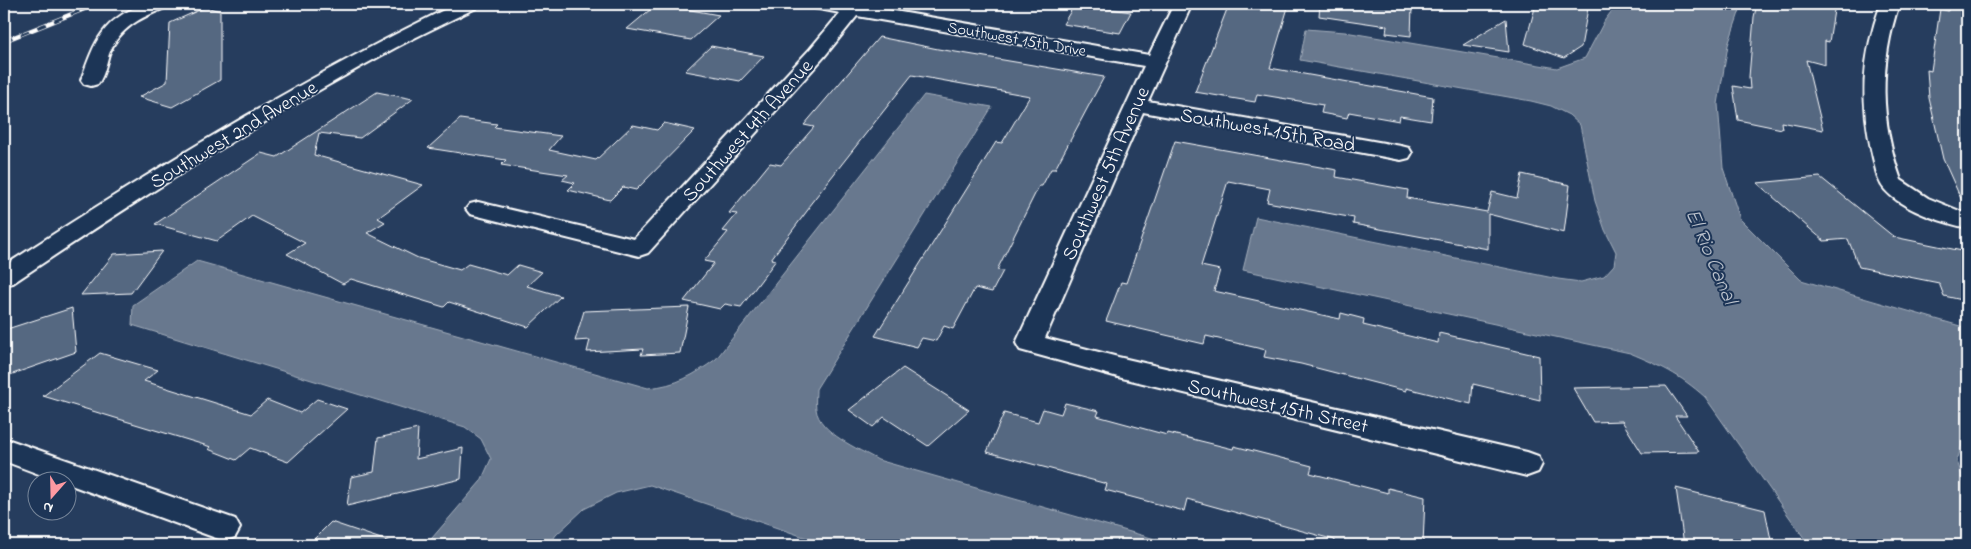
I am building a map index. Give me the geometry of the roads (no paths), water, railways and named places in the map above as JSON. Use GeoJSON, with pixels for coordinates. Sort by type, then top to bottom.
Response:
{"type":"FeatureCollection","features":[{"type":"Feature","properties":{"kind":"street"},"geometry":{"type":"LineString","coordinates":[[91,80],[113,30],[133,15],[159,4]]}},
{"type":"Feature","properties":{"kind":"street","name":"Southwest 2nd Avenue"},"geometry":{"type":"LineString","coordinates":[[4,277],[99,214],[266,112],[380,48],[470,4]]}},
{"type":"Feature","properties":{"kind":"street","name":"Southwest 15th Drive"},"geometry":{"type":"LineString","coordinates":[[820,4],[1155,62]]}},
{"type":"Feature","properties":{"kind":"street","name":"Southwest 5th Avenue"},"geometry":{"type":"LineString","coordinates":[[1029,343],[1155,62],[1183,4]]}},
{"type":"Feature","properties":{"kind":"street"},"geometry":{"type":"LineString","coordinates":[[1890,4],[1880,31],[1874,62],[1873,98],[1879,139],[1892,184],[1920,204],[1944,215],[1967,221]]}},
{"type":"Feature","properties":{"kind":"street","name":"Southwest 4th Avenue"},"geometry":{"type":"LineString","coordinates":[[478,209],[639,248],[817,53],[853,9]]}},
{"type":"Feature","properties":{"kind":"street","name":"Southwest 15th Road"},"geometry":{"type":"LineString","coordinates":[[1136,105],[1401,153]]}},
{"type":"Feature","properties":{"kind":"street","name":"Southwest 15th Street"},"geometry":{"type":"LineString","coordinates":[[1029,343],[1128,369],[1527,464]]}},
{"type":"Feature","properties":{"kind":"street"},"geometry":{"type":"LineString","coordinates":[[4,449],[224,528]]}},
{"type":"Feature","properties":{"kind":"water","name":"El Rio Canal"},"geometry":{"type":"Polygon","coordinates":[[[1617,4],[1742,4],[1728,45],[1718,104],[1723,168],[1740,219],[1801,280],[1967,328],[1967,437],[1962,444],[1957,461],[1967,491],[1967,545],[1809,545],[1705,397],[1687,382],[1669,371],[1630,353],[1243,270],[1256,217],[1558,279],[1581,282],[1604,276],[1614,265],[1616,252],[1605,230],[1595,201],[1580,125],[1569,115],[1551,106],[1531,101],[1300,60],[1306,29],[1345,32],[1557,68],[1585,58],[1605,20],[1617,4]]]}},
{"type":"Feature","properties":{"kind":"water"},"geometry":{"type":"Polygon","coordinates":[[[924,95],[992,107],[816,389],[816,407],[819,418],[832,433],[878,460],[1176,545],[828,545],[650,485],[616,493],[584,509],[556,535],[549,545],[426,545],[481,481],[491,459],[481,439],[465,427],[132,325],[133,305],[197,261],[648,388],[668,385],[692,375],[716,359],[924,95]]]}},
{"type":"Feature","properties":{"kind":"railway"},"geometry":{"type":"LineString","coordinates":[[4,41],[97,4]]}}]}
